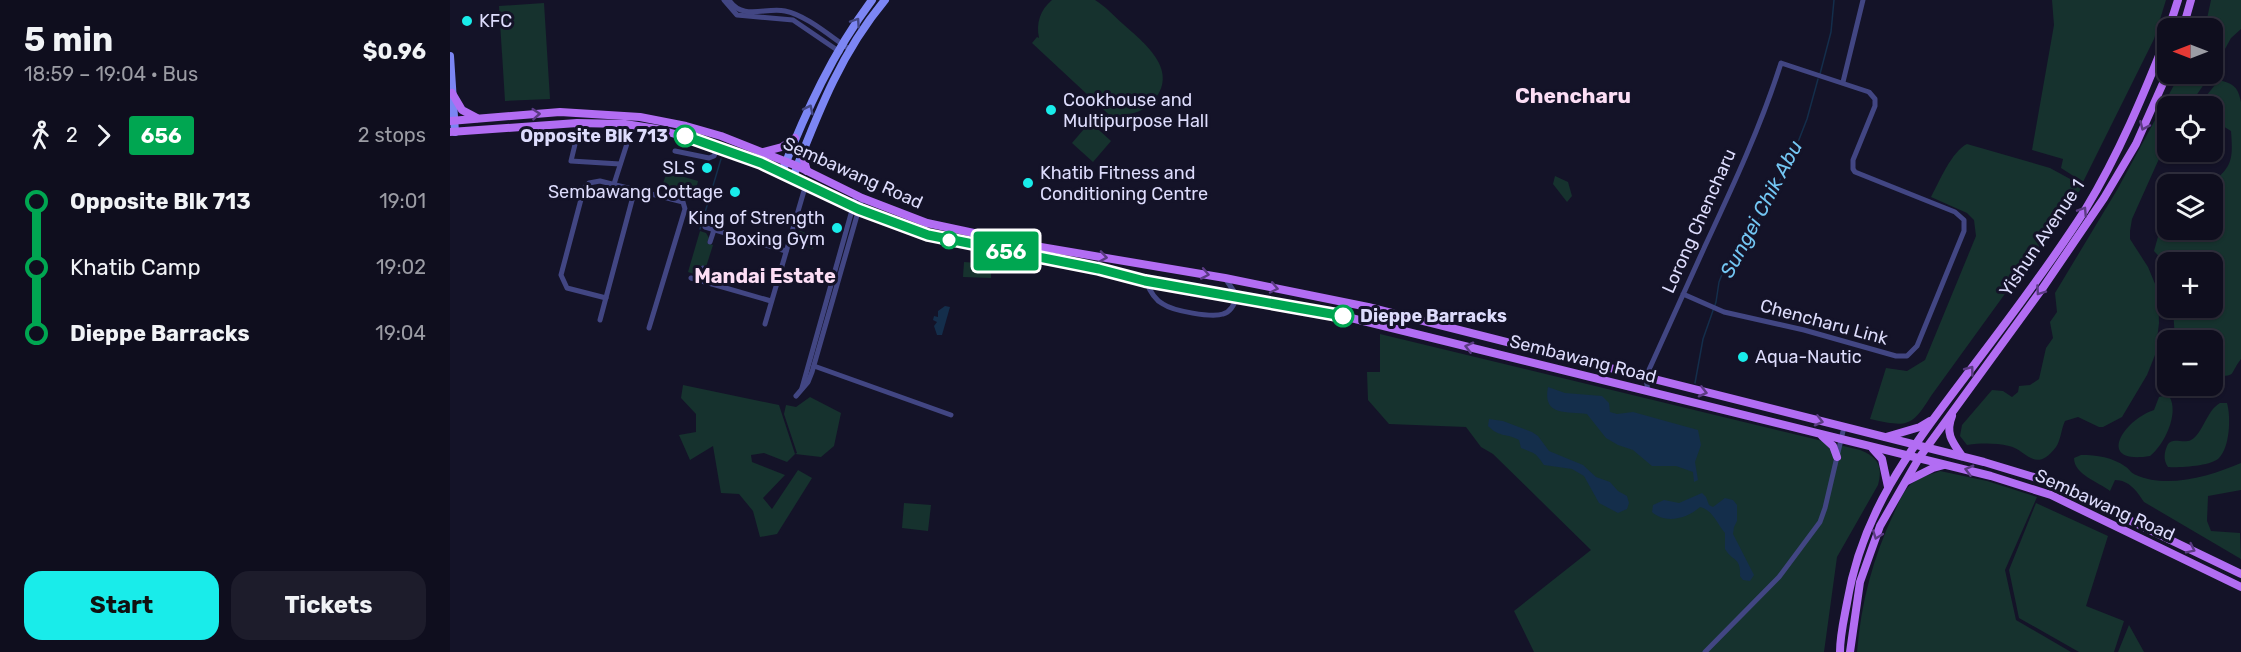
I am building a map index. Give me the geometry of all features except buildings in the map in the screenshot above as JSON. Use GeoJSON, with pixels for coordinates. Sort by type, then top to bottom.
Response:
{"type":"FeatureCollection","features":[{"type":"Feature","properties":{"kind":"main road"},"geometry":{"type":"LineString","coordinates":[[782,172],[795,138],[872,0]]}},
{"type":"Feature","properties":{"kind":"main road"},"geometry":{"type":"LineString","coordinates":[[793,177],[843,50],[885,0]]}},
{"type":"Feature","properties":{"kind":"main road"},"geometry":{"type":"LineString","coordinates":[[2172,18],[2178,0]]}},
{"type":"Feature","properties":{"kind":"main road"},"geometry":{"type":"LineString","coordinates":[[2186,18],[2191,0]]}},
{"type":"Feature","properties":{"kind":"main road"},"geometry":{"type":"LineString","coordinates":[[450,56],[452,132]]}},
{"type":"Feature","properties":{"kind":"main road","name":"Yishun Avenue 1"},"geometry":{"type":"LineString","coordinates":[[1840,652],[1851,576],[1869,522],[1907,455],[1995,338],[2085,209],[2137,113],[2157,61]]}},
{"type":"Feature","properties":{"kind":"main road","name":"Yishun Avenue 1"},"geometry":{"type":"LineString","coordinates":[[1850,652],[1860,582],[1880,526],[1919,458],[2024,314],[2104,198],[2136,144],[2163,84]]}},
{"type":"Feature","properties":{"kind":"main road"},"geometry":{"type":"LineString","coordinates":[[452,93],[462,110],[477,118]]}},
{"type":"Feature","properties":{"kind":"main road","name":"Sembawang Road"},"geometry":{"type":"LineString","coordinates":[[452,121],[560,112],[641,117],[686,126],[721,136],[762,152],[797,166],[859,197],[937,225],[1035,246],[1225,278],[1368,307],[1962,456],[2050,482],[2241,574]]}},
{"type":"Feature","properties":{"kind":"main road","name":"Sembawang Road"},"geometry":{"type":"LineString","coordinates":[[452,132],[577,123],[633,125],[675,133],[718,146],[782,172],[855,208],[928,235],[1099,269],[1145,281],[1343,316],[1991,476],[2050,495],[2241,587]]}},
{"type":"Feature","properties":{"kind":"main road"},"geometry":{"type":"LineString","coordinates":[[762,152],[782,147],[795,138]]}},
{"type":"Feature","properties":{"kind":"main road"},"geometry":{"type":"LineString","coordinates":[[802,153],[807,171]]}},
{"type":"Feature","properties":{"kind":"main road"},"geometry":{"type":"LineString","coordinates":[[1956,406],[1948,424],[1948,433],[1962,456]]}},
{"type":"Feature","properties":{"kind":"main road"},"geometry":{"type":"LineString","coordinates":[[1883,437],[1920,427],[1935,417]]}},
{"type":"Feature","properties":{"kind":"main road"},"geometry":{"type":"LineString","coordinates":[[1820,435],[1833,446],[1837,457]]}},
{"type":"Feature","properties":{"kind":"main road"},"geometry":{"type":"LineString","coordinates":[[1870,446],[1882,459],[1888,487]]}},
{"type":"Feature","properties":{"kind":"main road"},"geometry":{"type":"LineString","coordinates":[[1904,483],[1933,468],[1947,464]]}},
{"type":"Feature","properties":{"kind":"street"},"geometry":{"type":"LineString","coordinates":[[724,0],[737,15],[793,20],[843,50]]}},
{"type":"Feature","properties":{"kind":"street"},"geometry":{"type":"LineString","coordinates":[[729,0],[739,10],[746,12],[783,11],[797,14],[843,50]]}},
{"type":"Feature","properties":{"kind":"street"},"geometry":{"type":"LineString","coordinates":[[1843,82],[1863,0]]}},
{"type":"Feature","properties":{"kind":"street"},"geometry":{"type":"LineString","coordinates":[[783,11],[783,19]]}},
{"type":"Feature","properties":{"kind":"street","name":"Chencharu Link"},"geometry":{"type":"LineString","coordinates":[[1683,294],[1720,311],[1804,330],[1896,356],[1907,356],[1917,346],[1964,231],[1964,220],[1956,212],[1855,172],[1853,160],[1875,102],[1869,92],[1781,63]]}},
{"type":"Feature","properties":{"kind":"street","name":"Lorong Chencharu"},"geometry":{"type":"LineString","coordinates":[[1646,378],[1731,189],[1781,63]]}},
{"type":"Feature","properties":{"kind":"street"},"geometry":{"type":"LineString","coordinates":[[577,123],[572,161],[620,164]]}},
{"type":"Feature","properties":{"kind":"street"},"geometry":{"type":"LineString","coordinates":[[614,184],[633,125]]}},
{"type":"Feature","properties":{"kind":"street"},"geometry":{"type":"LineString","coordinates":[[577,136],[628,139]]}},
{"type":"Feature","properties":{"kind":"street"},"geometry":{"type":"LineString","coordinates":[[675,151],[709,158],[714,156],[718,146]]}},
{"type":"Feature","properties":{"kind":"street"},"geometry":{"type":"LineString","coordinates":[[606,298],[567,288],[561,272],[584,188],[593,181],[680,201],[685,206],[649,328]]}},
{"type":"Feature","properties":{"kind":"street"},"geometry":{"type":"LineString","coordinates":[[765,324],[806,184]]}},
{"type":"Feature","properties":{"kind":"street"},"geometry":{"type":"LineString","coordinates":[[600,320],[635,189]]}},
{"type":"Feature","properties":{"kind":"street"},"geometry":{"type":"LineString","coordinates":[[851,223],[798,394],[808,382],[814,366],[859,197]]}},
{"type":"Feature","properties":{"kind":"street"},"geometry":{"type":"LineString","coordinates":[[705,227],[786,251]]}},
{"type":"Feature","properties":{"kind":"street"},"geometry":{"type":"LineString","coordinates":[[710,242],[714,230]]}},
{"type":"Feature","properties":{"kind":"street"},"geometry":{"type":"LineString","coordinates":[[699,280],[702,268]]}},
{"type":"Feature","properties":{"kind":"street"},"geometry":{"type":"LineString","coordinates":[[691,278],[771,301]]}},
{"type":"Feature","properties":{"kind":"street"},"geometry":{"type":"LineString","coordinates":[[1145,281],[1160,303],[1171,308],[1211,316],[1224,314],[1235,303],[1237,296],[1225,278]]}},
{"type":"Feature","properties":{"kind":"street"},"geometry":{"type":"LineString","coordinates":[[814,366],[951,415]]}},
{"type":"Feature","properties":{"kind":"street"},"geometry":{"type":"LineString","coordinates":[[1646,378],[1648,392]]}},
{"type":"Feature","properties":{"kind":"street"},"geometry":{"type":"LineString","coordinates":[[1705,652],[1779,577],[1812,534],[1825,508],[1844,427]]}},
{"type":"Feature","properties":{"kind":"green space"},"geometry":{"type":"Polygon","coordinates":[[[1052,0],[1095,0],[1140,39],[1156,57],[1163,77],[1161,88],[1152,103],[1136,112],[1123,114],[1124,116],[1118,123],[1032,43],[1037,37],[1039,38],[1040,17],[1044,8],[1052,0]]]}},
{"type":"Feature","properties":{"kind":"green space"},"geometry":{"type":"Polygon","coordinates":[[[2052,0],[2166,0],[2160,18],[2157,18],[2154,39],[2083,182],[2061,168],[2063,159],[2032,150],[2054,25],[2052,0]]]}},
{"type":"Feature","properties":{"kind":"green space"},"geometry":{"type":"Polygon","coordinates":[[[2211,0],[2241,0],[2241,29],[2231,38],[2223,53],[2223,18],[2207,18],[2211,0]]]}},
{"type":"Feature","properties":{"kind":"green space"},"geometry":{"type":"Polygon","coordinates":[[[544,3],[550,99],[505,101],[499,6],[544,3]]]}},
{"type":"Feature","properties":{"kind":"green space"},"geometry":{"type":"Polygon","coordinates":[[[2223,81],[2234,87],[2241,102],[2241,359],[2232,374],[2226,376],[2223,376],[2223,330],[2174,330],[2174,318],[2223,318],[2223,252],[2157,252],[2157,254],[2154,251],[2157,240],[2223,240],[2223,174],[2221,174],[2230,162],[2231,131],[2223,126],[2223,96],[2206,96],[2216,84],[2223,84],[2223,81]]]}},
{"type":"Feature","properties":{"kind":"green space"},"geometry":{"type":"Polygon","coordinates":[[[2175,84],[2204,84],[2196,96],[2168,96],[2175,84]]]}},
{"type":"Feature","properties":{"kind":"green space"},"geometry":{"type":"Polygon","coordinates":[[[2157,116],[2158,162],[2132,219],[2130,231],[2130,239],[2148,267],[2157,289],[2159,323],[2155,355],[2147,375],[2122,417],[2103,427],[2078,417],[2065,421],[2056,447],[2042,459],[2036,460],[2015,448],[2004,445],[1967,445],[1960,436],[1962,425],[1992,390],[2003,391],[2012,397],[2018,392],[2019,386],[2030,385],[2039,379],[2046,348],[2053,338],[2050,322],[2057,312],[2055,293],[2117,190],[2157,116]]]}},
{"type":"Feature","properties":{"kind":"green space"},"geometry":{"type":"Polygon","coordinates":[[[1090,122],[1111,141],[1093,162],[1072,143],[1090,122]]]}},
{"type":"Feature","properties":{"kind":"green space"},"geometry":{"type":"Polygon","coordinates":[[[1967,144],[2050,168],[2083,186],[1918,414],[1913,419],[1900,424],[1870,419],[1886,368],[1907,371],[1925,360],[1976,236],[1974,220],[1967,213],[1931,197],[1951,160],[1967,144]]]}},
{"type":"Feature","properties":{"kind":"green space"},"geometry":{"type":"Polygon","coordinates":[[[667,172],[698,181],[696,190],[684,196],[661,189],[667,172]]]}},
{"type":"Feature","properties":{"kind":"green space"},"geometry":{"type":"Polygon","coordinates":[[[1555,176],[1568,182],[1572,196],[1567,202],[1553,184],[1555,176]]]}},
{"type":"Feature","properties":{"kind":"green space"},"geometry":{"type":"Polygon","coordinates":[[[799,230],[816,238],[813,249],[795,243],[799,230]]]}},
{"type":"Feature","properties":{"kind":"green space"},"geometry":{"type":"Polygon","coordinates":[[[700,231],[706,233],[709,238],[707,243],[713,245],[706,267],[701,266],[694,274],[688,272],[700,231]]]}},
{"type":"Feature","properties":{"kind":"green space"},"geometry":{"type":"Polygon","coordinates":[[[964,262],[991,264],[991,278],[963,277],[964,262]]]}},
{"type":"Feature","properties":{"kind":"green space"},"geometry":{"type":"Polygon","coordinates":[[[1380,334],[1860,450],[1871,456],[1879,467],[1878,485],[1837,557],[1824,652],[1534,652],[1514,611],[1591,550],[1493,454],[1481,447],[1466,427],[1389,424],[1368,400],[1367,372],[1380,372],[1380,334]]]}},
{"type":"Feature","properties":{"kind":"green space"},"geometry":{"type":"Polygon","coordinates":[[[683,385],[779,405],[795,454],[787,462],[764,453],[751,455],[752,462],[785,475],[763,498],[772,509],[798,470],[812,478],[777,534],[760,537],[753,511],[739,494],[721,493],[713,446],[690,460],[679,435],[696,432],[696,414],[681,398],[683,385]]]}},
{"type":"Feature","properties":{"kind":"green space"},"geometry":{"type":"Polygon","coordinates":[[[2169,396],[2172,403],[2172,420],[2165,437],[2150,456],[2133,457],[2123,454],[2119,448],[2125,431],[2143,415],[2154,410],[2159,397],[2169,396]]]}},
{"type":"Feature","properties":{"kind":"green space"},"geometry":{"type":"Polygon","coordinates":[[[810,397],[841,413],[834,446],[821,457],[795,454],[797,453],[784,414],[786,405],[796,407],[810,397]]]}},
{"type":"Feature","properties":{"kind":"green space"},"geometry":{"type":"Polygon","coordinates":[[[2220,403],[2227,403],[2229,424],[2225,447],[2219,458],[2202,465],[2168,467],[2165,456],[2168,444],[2173,441],[2188,441],[2195,437],[2211,411],[2220,403]]]}},
{"type":"Feature","properties":{"kind":"green space"},"geometry":{"type":"Polygon","coordinates":[[[2081,455],[2110,459],[2136,475],[2161,481],[2203,476],[2241,463],[2241,490],[2208,496],[2207,521],[2211,531],[2240,533],[2241,559],[2144,502],[2128,484],[2115,480],[2110,491],[2088,478],[2075,464],[2074,458],[2081,455]]]}},
{"type":"Feature","properties":{"kind":"green space"},"geometry":{"type":"Polygon","coordinates":[[[1940,471],[1987,481],[2037,497],[2005,570],[2016,620],[2071,652],[1857,652],[1869,581],[1880,546],[1898,504],[1910,485],[1940,471]]]}},
{"type":"Feature","properties":{"kind":"green space"},"geometry":{"type":"Polygon","coordinates":[[[904,503],[931,505],[928,531],[902,528],[904,503]]]}},
{"type":"Feature","properties":{"kind":"green space"},"geometry":{"type":"Polygon","coordinates":[[[2036,503],[2108,536],[2086,606],[2124,621],[2114,652],[2079,652],[2019,618],[2009,570],[2036,503]]]}},
{"type":"Feature","properties":{"kind":"green space"},"geometry":{"type":"Polygon","coordinates":[[[2129,625],[2144,652],[2118,652],[2129,625]]]}},
{"type":"Feature","properties":{"kind":"water"},"geometry":{"type":"Polygon","coordinates":[[[945,306],[950,307],[942,335],[937,335],[934,326],[937,322],[933,320],[934,316],[938,317],[938,311],[945,306]]]}},
{"type":"Feature","properties":{"kind":"water"},"geometry":{"type":"Polygon","coordinates":[[[1548,387],[1565,393],[1602,396],[1609,403],[1610,412],[1617,414],[1633,412],[1698,430],[1701,445],[1695,462],[1698,480],[1694,482],[1693,472],[1676,466],[1652,466],[1633,450],[1606,438],[1587,414],[1558,411],[1553,408],[1547,397],[1548,387]]]}},
{"type":"Feature","properties":{"kind":"water"},"geometry":{"type":"Polygon","coordinates":[[[1489,419],[1503,421],[1532,432],[1538,436],[1549,451],[1583,465],[1596,477],[1610,482],[1618,491],[1627,496],[1629,503],[1627,509],[1618,513],[1599,503],[1584,476],[1572,469],[1544,465],[1535,454],[1521,448],[1519,440],[1492,430],[1488,426],[1489,419]]]}},
{"type":"Feature","properties":{"kind":"water"},"geometry":{"type":"Polygon","coordinates":[[[1702,493],[1709,505],[1713,507],[1725,498],[1733,500],[1737,505],[1737,521],[1733,534],[1754,575],[1750,581],[1743,580],[1740,576],[1738,563],[1725,549],[1725,533],[1708,511],[1700,507],[1689,515],[1669,519],[1652,512],[1653,505],[1664,500],[1679,503],[1702,493]]]}},
{"type":"Feature","properties":{"kind":"waterway","name":"Sungei Chik Abu"},"geometry":{"type":"LineString","coordinates":[[1820,74],[1831,32],[1834,0]]}},
{"type":"Feature","properties":{"kind":"waterway","name":"Sungei Chik Abu"},"geometry":{"type":"LineString","coordinates":[[1695,383],[1703,339],[1725,267],[1748,238],[1791,160],[1807,119],[1818,79]]}},
{"type":"Feature","properties":{"kind":"waterway"},"geometry":{"type":"LineString","coordinates":[[700,229],[721,159]]}},
{"type":"Feature","properties":{"kind":"bus line","name":"656"},"geometry":{"type":"LineString","coordinates":[[685,136],[761,163],[890,223],[928,235],[1099,269],[1145,281],[1343,316]]}},
{"type":"Feature","properties":{"kind":"place","name":"KFC"},"geometry":{"type":"Point","coordinates":[467,21]}},
{"type":"Feature","properties":{"kind":"place","name":"Cookhouse and Multipurpose Hall"},"geometry":{"type":"Point","coordinates":[1051,110]}},
{"type":"Feature","properties":{"kind":"place","name":"Opposite Blk 713"},"geometry":{"type":"Point","coordinates":[685,136]}},
{"type":"Feature","properties":{"kind":"place","name":"SLS"},"geometry":{"type":"Point","coordinates":[707,168]}},
{"type":"Feature","properties":{"kind":"place","name":"Khatib Fitness and Conditioning Centre"},"geometry":{"type":"Point","coordinates":[1028,183]}},
{"type":"Feature","properties":{"kind":"place","name":"Sembawang Cottage"},"geometry":{"type":"Point","coordinates":[735,192]}},
{"type":"Feature","properties":{"kind":"place","name":"King of Strength Boxing Gym"},"geometry":{"type":"Point","coordinates":[837,228]}},
{"type":"Feature","properties":{"kind":"place","name":"Dieppe Barracks"},"geometry":{"type":"Point","coordinates":[1343,316]}},
{"type":"Feature","properties":{"kind":"place","name":"Aqua-Nautic"},"geometry":{"type":"Point","coordinates":[1743,357]}},
{"type":"Feature","properties":{"kind":"district","name":"Chencharu"},"geometry":{"type":"Point","coordinates":[1573,96]}},
{"type":"Feature","properties":{"kind":"district","name":"Mandai Estate"},"geometry":{"type":"Point","coordinates":[765,276]}}]}
